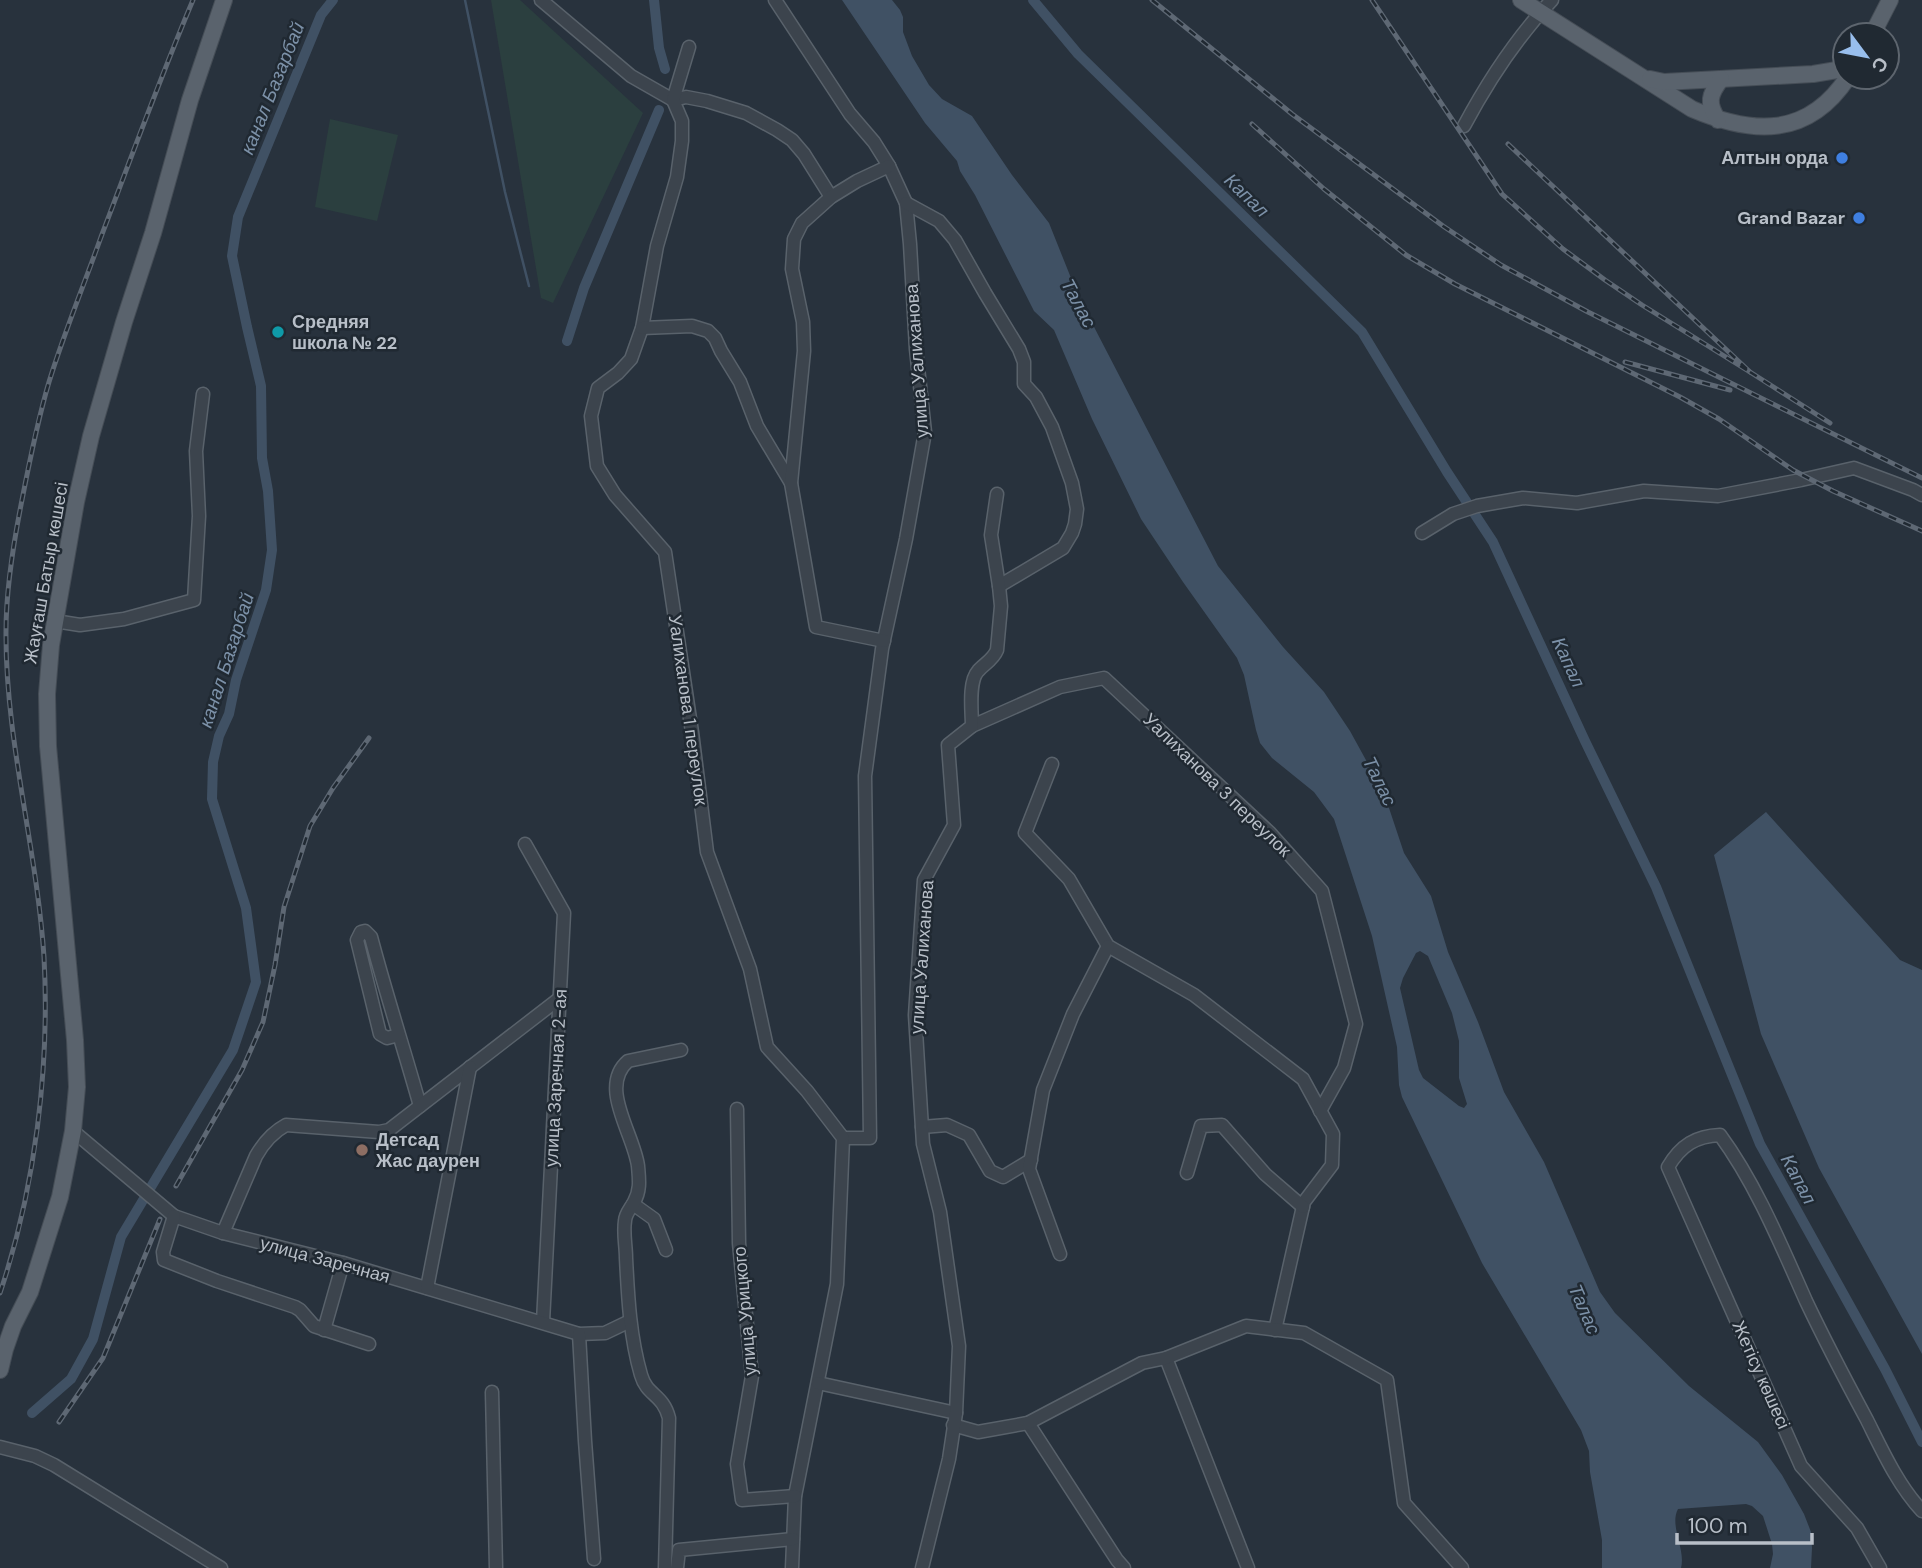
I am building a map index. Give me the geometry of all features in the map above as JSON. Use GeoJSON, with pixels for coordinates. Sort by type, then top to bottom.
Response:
{"type":"FeatureCollection","features":[{"type":"Feature","properties":{"kind":"main road","name":"Жауғаш Батыр көшесі"},"geometry":{"type":"LineString","coordinates":[[0,1370],[13,1326],[30,1292],[60,1197],[73,1131],[77,1087],[48,746],[47,694],[51,645],[76,502],[91,436],[190,100],[224,0]]}},
{"type":"Feature","properties":{"kind":"main road"},"geometry":{"type":"LineString","coordinates":[[1521,0],[1692,109],[1717,120],[1744,126],[1782,126],[1813,114],[1836,91]]}},
{"type":"Feature","properties":{"kind":"main road"},"geometry":{"type":"LineString","coordinates":[[1879,21],[1890,0]]}},
{"type":"Feature","properties":{"kind":"main road"},"geometry":{"type":"LineString","coordinates":[[1633,71],[1664,82],[1831,71]]}},
{"type":"Feature","properties":{"kind":"main road"},"geometry":{"type":"LineString","coordinates":[[1813,74],[1822,82],[1828,101]]}},
{"type":"Feature","properties":{"kind":"main road"},"geometry":{"type":"LineString","coordinates":[[1717,120],[1711,109],[1710,99],[1721,79]]}},
{"type":"Feature","properties":{"kind":"street"},"geometry":{"type":"LineString","coordinates":[[541,0],[631,76],[673,100],[686,97],[746,113],[792,140],[831,197]]}},
{"type":"Feature","properties":{"kind":"street","name":"улица Уалиханова"},"geometry":{"type":"LineString","coordinates":[[775,0],[850,114],[874,142],[889,166],[906,203],[916,349],[925,432],[884,641],[865,776],[870,1138],[843,1138]]}},
{"type":"Feature","properties":{"kind":"street"},"geometry":{"type":"LineString","coordinates":[[1464,126],[1485,86],[1552,0]]}},
{"type":"Feature","properties":{"kind":"street"},"geometry":{"type":"LineString","coordinates":[[673,100],[689,47]]}},
{"type":"Feature","properties":{"kind":"street","name":"Уалиханова 1 переулок"},"geometry":{"type":"LineString","coordinates":[[673,100],[682,121],[677,177],[657,246],[642,328],[631,359],[598,388],[591,416],[597,466],[615,495],[665,552],[707,852],[750,969],[767,1047],[807,1091],[843,1138]]}},
{"type":"Feature","properties":{"kind":"street"},"geometry":{"type":"LineString","coordinates":[[884,641],[816,627],[791,483],[804,351],[803,322],[792,269],[792,253],[794,239],[802,223],[831,197],[889,166]]}},
{"type":"Feature","properties":{"kind":"street"},"geometry":{"type":"LineString","coordinates":[[906,203],[939,221],[955,240],[1019,349],[1024,362],[1024,384],[1036,397],[1052,427],[1072,483],[1077,509],[1072,533],[1063,548],[999,586]]}},
{"type":"Feature","properties":{"kind":"street"},"geometry":{"type":"LineString","coordinates":[[642,328],[692,326],[708,331],[715,338],[740,382],[757,426],[791,483]]}},
{"type":"Feature","properties":{"kind":"street"},"geometry":{"type":"LineString","coordinates":[[55,621],[80,625],[124,620],[194,600],[199,516],[196,451],[203,394]]}},
{"type":"Feature","properties":{"kind":"street"},"geometry":{"type":"LineString","coordinates":[[1422,533],[1453,514],[1476,506],[1523,498],[1577,503],[1644,491],[1718,496],[1854,468],[1922,495]]}},
{"type":"Feature","properties":{"kind":"street"},"geometry":{"type":"LineString","coordinates":[[972,726],[972,681],[977,672],[994,656],[1001,606],[990,536],[997,494]]}},
{"type":"Feature","properties":{"kind":"street","name":"Уалиханова 3 переулок"},"geometry":{"type":"LineString","coordinates":[[972,726],[1060,687],[1104,678],[1270,833],[1322,891],[1356,1024],[1344,1068],[1320,1111]]}},
{"type":"Feature","properties":{"kind":"street","name":"улица Уалиханова"},"geometry":{"type":"LineString","coordinates":[[922,1568],[949,1459],[959,1346],[940,1212],[923,1144],[915,1014],[924,880],[954,825],[948,745],[972,726]]}},
{"type":"Feature","properties":{"kind":"street"},"geometry":{"type":"LineString","coordinates":[[1052,764],[1025,833],[1069,879],[1108,946],[1194,995],[1303,1079],[1333,1134],[1332,1165],[1304,1202],[1275,1330]]}},
{"type":"Feature","properties":{"kind":"street","name":"улица Заречная 2-ая"},"geometry":{"type":"LineString","coordinates":[[524,844],[564,913],[543,1322]]}},
{"type":"Feature","properties":{"kind":"street"},"geometry":{"type":"LineString","coordinates":[[399,1035],[387,1038],[380,1034],[358,940],[361,932],[365,931],[371,937],[420,1106]]}},
{"type":"Feature","properties":{"kind":"street"},"geometry":{"type":"LineString","coordinates":[[1060,1254],[1029,1169],[1043,1090],[1073,1014],[1108,946]]}},
{"type":"Feature","properties":{"kind":"street"},"geometry":{"type":"LineString","coordinates":[[371,997],[386,994]]}},
{"type":"Feature","properties":{"kind":"street"},"geometry":{"type":"LineString","coordinates":[[223,1233],[256,1156],[276,1130],[286,1125],[379,1132],[389,1130],[560,998]]}},
{"type":"Feature","properties":{"kind":"street"},"geometry":{"type":"LineString","coordinates":[[665,1568],[669,1418],[666,1407],[646,1388],[641,1376],[629,1321],[625,1221],[638,1194],[640,1181],[636,1155],[619,1111],[617,1078],[618,1072],[628,1061],[681,1050]]}},
{"type":"Feature","properties":{"kind":"street"},"geometry":{"type":"LineString","coordinates":[[427,1288],[470,1067]]}},
{"type":"Feature","properties":{"kind":"street","name":"улица Урицкого"},"geometry":{"type":"LineString","coordinates":[[737,1108],[738,1243],[752,1376],[737,1464],[738,1476],[742,1500],[795,1496]]}},
{"type":"Feature","properties":{"kind":"street"},"geometry":{"type":"LineString","coordinates":[[922,1127],[947,1125],[968,1135],[990,1171],[1003,1177],[1031,1160]]}},
{"type":"Feature","properties":{"kind":"street"},"geometry":{"type":"LineString","coordinates":[[1187,1173],[1201,1126],[1222,1125],[1265,1174],[1303,1207]]}},
{"type":"Feature","properties":{"kind":"street","name":"улица Заречная"},"geometry":{"type":"LineString","coordinates":[[73,1131],[174,1216],[223,1233],[343,1263],[579,1334],[605,1333],[629,1321]]}},
{"type":"Feature","properties":{"kind":"street","name":"Жетісу көшесі"},"geometry":{"type":"LineString","coordinates":[[1880,1568],[1857,1528],[1801,1466],[1668,1167],[1675,1154],[1687,1145],[1704,1135],[1720,1135],[1736,1156],[1895,1474],[1910,1499],[1922,1511]]}},
{"type":"Feature","properties":{"kind":"street"},"geometry":{"type":"LineString","coordinates":[[792,1568],[795,1496],[837,1283],[843,1138]]}},
{"type":"Feature","properties":{"kind":"street"},"geometry":{"type":"LineString","coordinates":[[633,1204],[654,1219],[666,1250]]}},
{"type":"Feature","properties":{"kind":"street"},"geometry":{"type":"LineString","coordinates":[[174,1216],[163,1252],[164,1260],[295,1307],[314,1326],[369,1344]]}},
{"type":"Feature","properties":{"kind":"street"},"geometry":{"type":"LineString","coordinates":[[324,1330],[343,1263]]}},
{"type":"Feature","properties":{"kind":"street"},"geometry":{"type":"LineString","coordinates":[[818,1383],[954,1419],[978,1432],[1028,1423],[1142,1363],[1166,1358],[1246,1326],[1304,1333],[1387,1380],[1404,1503],[1462,1568]]}},
{"type":"Feature","properties":{"kind":"street"},"geometry":{"type":"LineString","coordinates":[[579,1334],[594,1559]]}},
{"type":"Feature","properties":{"kind":"street"},"geometry":{"type":"LineString","coordinates":[[1166,1358],[1248,1568]]}},
{"type":"Feature","properties":{"kind":"street"},"geometry":{"type":"LineString","coordinates":[[492,1392],[496,1568]]}},
{"type":"Feature","properties":{"kind":"street"},"geometry":{"type":"LineString","coordinates":[[1028,1423],[1124,1568]]}},
{"type":"Feature","properties":{"kind":"street"},"geometry":{"type":"LineString","coordinates":[[0,1447],[35,1456],[54,1465],[222,1568]]}},
{"type":"Feature","properties":{"kind":"street"},"geometry":{"type":"LineString","coordinates":[[677,1568],[679,1550],[793,1539]]}},
{"type":"Feature","properties":{"kind":"green space"},"geometry":{"type":"Polygon","coordinates":[[[491,0],[520,0],[643,113],[553,303],[541,298],[491,0]]]}},
{"type":"Feature","properties":{"kind":"green space"},"geometry":{"type":"Polygon","coordinates":[[[330,119],[398,135],[377,221],[315,207],[330,119]]]}},
{"type":"Feature","properties":{"kind":"water","name":"Талас"},"geometry":{"type":"Polygon","coordinates":[[[842,0],[892,0],[903,17],[903,32],[912,56],[929,85],[942,99],[972,116],[1049,223],[1079,298],[1218,566],[1283,647],[1324,692],[1372,771],[1386,799],[1404,853],[1431,896],[1448,952],[1504,1092],[1544,1162],[1600,1292],[1615,1313],[1689,1386],[1758,1442],[1782,1475],[1804,1514],[1811,1532],[1811,1568],[1770,1568],[1772,1544],[1763,1516],[1746,1504],[1678,1509],[1675,1523],[1681,1568],[1602,1568],[1602,1540],[1589,1451],[1581,1430],[1482,1263],[1402,1097],[1397,1047],[1372,936],[1334,819],[1314,792],[1272,758],[1260,743],[1244,675],[1237,658],[1141,519],[1092,419],[1054,330],[1034,311],[957,161],[925,123],[842,0]],[[1420,951],[1416,953],[1400,988],[1419,1070],[1423,1078],[1464,1108],[1467,1104],[1459,1078],[1459,1041],[1452,1013],[1428,956],[1420,951]]]}},
{"type":"Feature","properties":{"kind":"water"},"geometry":{"type":"Polygon","coordinates":[[[1766,812],[1900,960],[1922,970],[1922,1354],[1819,1168],[1761,1034],[1714,855],[1766,812]]]}},
{"type":"Feature","properties":{"kind":"waterway","name":"канал Базарбай"},"geometry":{"type":"LineString","coordinates":[[32,1413],[71,1379],[93,1339],[121,1237],[233,1050],[256,982],[246,908],[212,799],[213,762],[219,736],[229,714],[236,680],[266,590],[272,550],[268,491],[262,458],[261,386],[232,256],[238,217],[321,15],[333,0]]}},
{"type":"Feature","properties":{"kind":"waterway"},"geometry":{"type":"LineString","coordinates":[[465,0],[505,192],[529,286]]}},
{"type":"Feature","properties":{"kind":"waterway"},"geometry":{"type":"LineString","coordinates":[[654,0],[659,48],[665,69]]}},
{"type":"Feature","properties":{"kind":"waterway","name":"Капал"},"geometry":{"type":"LineString","coordinates":[[1033,0],[1078,54],[1362,332],[1493,542],[1656,887],[1760,1144],[1885,1369],[1922,1442]]}},
{"type":"Feature","properties":{"kind":"waterway"},"geometry":{"type":"LineString","coordinates":[[567,341],[584,288],[659,110]]}},
{"type":"Feature","properties":{"kind":"railway"},"geometry":{"type":"LineString","coordinates":[[0,1293],[31,1170],[45,1041],[44,957],[40,916],[7,672],[6,615],[13,552],[34,443],[55,364],[146,118],[193,0]]}},
{"type":"Feature","properties":{"kind":"railway"},"geometry":{"type":"LineString","coordinates":[[1152,0],[1292,114],[1443,226],[1501,265],[1588,312],[1922,478]]}},
{"type":"Feature","properties":{"kind":"railway"},"geometry":{"type":"LineString","coordinates":[[1372,0],[1502,194],[1563,249],[1605,280],[1750,372],[1508,144]]}},
{"type":"Feature","properties":{"kind":"railway"},"geometry":{"type":"LineString","coordinates":[[1252,124],[1324,189],[1406,255],[1455,284],[1680,397],[1719,419],[1793,470],[1922,531]]}},
{"type":"Feature","properties":{"kind":"railway"},"geometry":{"type":"LineString","coordinates":[[1625,362],[1730,390]]}},
{"type":"Feature","properties":{"kind":"railway"},"geometry":{"type":"LineString","coordinates":[[1750,372],[1830,423]]}},
{"type":"Feature","properties":{"kind":"railway"},"geometry":{"type":"LineString","coordinates":[[176,1186],[242,1070],[263,1022],[284,907],[310,826],[369,738]]}},
{"type":"Feature","properties":{"kind":"railway"},"geometry":{"type":"LineString","coordinates":[[59,1422],[103,1358],[160,1219]]}},
{"type":"Feature","properties":{"kind":"place","name":"Алтын орда"},"geometry":{"type":"Point","coordinates":[1842,158]}},
{"type":"Feature","properties":{"kind":"place","name":"Grand Bazar"},"geometry":{"type":"Point","coordinates":[1859,218]}},
{"type":"Feature","properties":{"kind":"place","name":"Средняя школа № 22"},"geometry":{"type":"Point","coordinates":[278,332]}},
{"type":"Feature","properties":{"kind":"place","name":"Детсад Жас даурен"},"geometry":{"type":"Point","coordinates":[362,1150]}}]}
